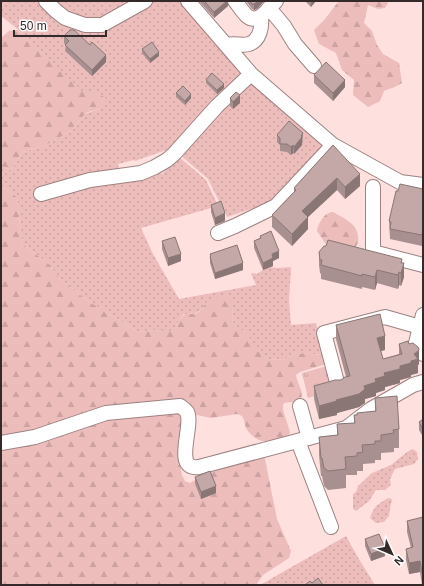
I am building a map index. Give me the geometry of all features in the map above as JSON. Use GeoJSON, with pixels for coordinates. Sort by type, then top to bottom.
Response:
{"type":"FeatureCollection","features":[{"type":"Feature","properties":{"kind":"lane"},"geometry":{"type":"LineString","coordinates":[[46,1],[65,18],[85,25],[102,25],[145,1]]}},
{"type":"Feature","properties":{"kind":"lane"},"geometry":{"type":"LineString","coordinates":[[188,1],[251,74],[333,146],[400,182],[423,185]]}},
{"type":"Feature","properties":{"kind":"lane"},"geometry":{"type":"LineString","coordinates":[[235,1],[247,16],[251,18],[268,9]]}},
{"type":"Feature","properties":{"kind":"lane"},"geometry":{"type":"LineString","coordinates":[[227,45],[248,44],[256,39],[268,9]]}},
{"type":"Feature","properties":{"kind":"lane"},"geometry":{"type":"LineString","coordinates":[[268,9],[284,26],[295,44],[314,66]]}},
{"type":"Feature","properties":{"kind":"lane"},"geometry":{"type":"LineString","coordinates":[[41,194],[90,180],[141,173],[167,160],[217,106],[251,74]]}},
{"type":"Feature","properties":{"kind":"lane"},"geometry":{"type":"LineString","coordinates":[[218,233],[276,206],[333,146]]}},
{"type":"Feature","properties":{"kind":"lane"},"geometry":{"type":"LineString","coordinates":[[373,187],[373,252],[423,265]]}},
{"type":"Feature","properties":{"kind":"lane"},"geometry":{"type":"LineString","coordinates":[[338,386],[324,333],[385,317],[422,321],[415,347],[423,354]]}},
{"type":"Feature","properties":{"kind":"lane"},"geometry":{"type":"LineString","coordinates":[[1,443],[35,437],[106,413],[180,406],[186,412],[188,417],[188,429],[184,451],[185,457],[187,464],[195,468],[346,428],[371,409],[423,382]]}},
{"type":"Feature","properties":{"kind":"lane"},"geometry":{"type":"LineString","coordinates":[[300,406],[303,440],[331,527]]}},
{"type":"Feature","properties":{"kind":"green space"},"geometry":{"type":"Polygon","coordinates":[[[1,1],[182,1],[325,145],[269,203],[227,217],[208,179],[179,154],[169,149],[135,161],[118,164],[121,180],[156,172],[162,174],[179,157],[206,180],[218,206],[141,228],[153,254],[179,299],[256,285],[251,273],[257,274],[269,267],[291,267],[289,300],[291,325],[316,323],[327,364],[320,366],[322,365],[320,355],[306,353],[294,354],[283,360],[262,357],[246,333],[235,326],[232,319],[233,308],[207,302],[198,312],[193,314],[184,314],[175,328],[170,332],[155,330],[138,332],[88,301],[60,279],[49,264],[22,244],[17,197],[1,186],[1,166],[11,170],[23,152],[44,146],[71,131],[85,114],[99,109],[15,27],[1,16],[1,1]]]}},
{"type":"Feature","properties":{"kind":"green space"},"geometry":{"type":"Polygon","coordinates":[[[340,1],[387,1],[388,3],[385,8],[378,9],[368,5],[364,23],[372,31],[377,45],[383,54],[399,63],[402,83],[384,91],[380,101],[368,107],[353,95],[354,80],[342,70],[336,53],[319,44],[314,30],[340,1]]]}},
{"type":"Feature","properties":{"kind":"green space"},"geometry":{"type":"Polygon","coordinates":[[[18,30],[83,92],[98,92],[108,101],[102,107],[85,114],[71,131],[44,146],[23,152],[11,170],[1,166],[1,38],[9,31],[18,30]]]}},
{"type":"Feature","properties":{"kind":"green space"},"geometry":{"type":"Polygon","coordinates":[[[1,186],[17,197],[22,244],[49,264],[60,279],[88,301],[138,332],[155,330],[170,331],[175,328],[179,320],[185,314],[195,314],[199,312],[207,302],[224,295],[229,298],[233,308],[232,319],[235,325],[246,333],[263,357],[268,359],[283,360],[294,354],[306,353],[320,355],[324,360],[322,365],[300,372],[296,375],[302,396],[298,401],[284,403],[283,405],[283,410],[290,432],[286,438],[268,441],[257,439],[246,428],[243,417],[237,414],[211,418],[197,415],[194,416],[184,444],[181,470],[185,481],[190,483],[216,471],[248,460],[264,457],[277,519],[291,551],[289,558],[263,575],[256,585],[1,585],[1,186]]]}},
{"type":"Feature","properties":{"kind":"green space"},"geometry":{"type":"Polygon","coordinates":[[[330,212],[333,212],[349,221],[357,231],[357,245],[353,250],[329,246],[325,243],[317,231],[323,218],[330,212]]]}},
{"type":"Feature","properties":{"kind":"green space"},"geometry":{"type":"Polygon","coordinates":[[[327,366],[334,391],[308,398],[302,373],[327,366]]]}},
{"type":"Feature","properties":{"kind":"green space"},"geometry":{"type":"Polygon","coordinates":[[[413,449],[417,452],[418,459],[414,464],[395,469],[390,479],[391,485],[385,490],[376,490],[369,501],[356,511],[353,509],[353,494],[356,492],[358,486],[372,473],[391,465],[413,449]]]}},
{"type":"Feature","properties":{"kind":"green space"},"geometry":{"type":"Polygon","coordinates":[[[388,498],[392,499],[389,516],[384,522],[376,523],[370,518],[373,511],[379,504],[388,498]]]}},
{"type":"Feature","properties":{"kind":"green space"},"geometry":{"type":"Polygon","coordinates":[[[346,536],[375,585],[260,585],[346,536]]]}},
{"type":"Feature","properties":{"kind":"building"},"geometry":{"type":"Polygon","coordinates":[[[204,1],[227,1],[214,12],[204,1]]]}},
{"type":"Feature","properties":{"kind":"building"},"geometry":{"type":"Polygon","coordinates":[[[250,1],[259,1],[252,4],[250,1]]]}},
{"type":"Feature","properties":{"kind":"building"},"geometry":{"type":"Polygon","coordinates":[[[70,30],[74,30],[90,45],[92,42],[106,55],[92,70],[65,45],[69,41],[64,36],[70,30]]]}},
{"type":"Feature","properties":{"kind":"building"},"geometry":{"type":"Polygon","coordinates":[[[152,42],[159,52],[150,59],[142,49],[152,42]]]}},
{"type":"Feature","properties":{"kind":"building"},"geometry":{"type":"Polygon","coordinates":[[[326,62],[345,80],[333,93],[314,75],[326,62]]]}},
{"type":"Feature","properties":{"kind":"building"},"geometry":{"type":"Polygon","coordinates":[[[212,73],[224,84],[217,90],[206,80],[212,73]]]}},
{"type":"Feature","properties":{"kind":"building"},"geometry":{"type":"Polygon","coordinates":[[[183,86],[191,94],[185,101],[176,93],[183,86]]]}},
{"type":"Feature","properties":{"kind":"building"},"geometry":{"type":"Polygon","coordinates":[[[236,92],[240,95],[233,102],[230,98],[236,92]]]}},
{"type":"Feature","properties":{"kind":"building"},"geometry":{"type":"Polygon","coordinates":[[[289,121],[303,133],[301,136],[302,137],[294,147],[293,145],[291,147],[287,144],[280,144],[280,138],[277,135],[289,121]]]}},
{"type":"Feature","properties":{"kind":"building"},"geometry":{"type":"Polygon","coordinates":[[[333,145],[360,174],[345,187],[337,178],[302,211],[308,217],[292,234],[272,215],[296,190],[294,188],[333,145]]]}},
{"type":"Feature","properties":{"kind":"building"},"geometry":{"type":"Polygon","coordinates":[[[400,184],[423,189],[422,235],[390,229],[391,222],[389,221],[396,191],[398,191],[400,184]]]}},
{"type":"Feature","properties":{"kind":"building"},"geometry":{"type":"Polygon","coordinates":[[[221,201],[225,213],[215,218],[211,205],[221,201]]]}},
{"type":"Feature","properties":{"kind":"building"},"geometry":{"type":"Polygon","coordinates":[[[271,231],[279,251],[272,254],[273,258],[263,263],[254,241],[261,238],[260,236],[271,231]]]}},
{"type":"Feature","properties":{"kind":"building"},"geometry":{"type":"Polygon","coordinates":[[[175,237],[181,254],[168,258],[162,241],[175,237]]]}},
{"type":"Feature","properties":{"kind":"building"},"geometry":{"type":"Polygon","coordinates":[[[328,240],[402,259],[401,263],[404,263],[401,273],[399,272],[398,275],[377,270],[375,277],[362,274],[362,276],[321,265],[322,260],[320,260],[319,252],[324,246],[326,246],[328,240]]]}},
{"type":"Feature","properties":{"kind":"building"},"geometry":{"type":"Polygon","coordinates":[[[237,245],[243,263],[215,273],[210,254],[237,245]]]}},
{"type":"Feature","properties":{"kind":"building"},"geometry":{"type":"Polygon","coordinates":[[[380,314],[385,336],[377,338],[383,359],[402,354],[399,344],[408,341],[409,344],[413,343],[418,347],[419,350],[414,354],[418,359],[400,366],[400,369],[384,373],[385,376],[375,379],[376,382],[364,386],[365,389],[359,394],[319,406],[314,386],[335,380],[341,380],[350,376],[336,325],[380,314]]]}},
{"type":"Feature","properties":{"kind":"building"},"geometry":{"type":"Polygon","coordinates":[[[397,396],[399,429],[393,430],[394,433],[381,435],[381,441],[375,441],[375,444],[362,445],[363,452],[357,453],[357,456],[345,457],[346,469],[328,471],[324,468],[321,458],[319,437],[338,435],[337,424],[355,423],[354,415],[357,415],[357,413],[376,411],[375,398],[397,396]]]}},
{"type":"Feature","properties":{"kind":"building"},"geometry":{"type":"Polygon","coordinates":[[[423,419],[423,429],[419,422],[423,419]]]}},
{"type":"Feature","properties":{"kind":"building"},"geometry":{"type":"Polygon","coordinates":[[[210,471],[216,486],[201,492],[195,477],[210,471]]]}},
{"type":"Feature","properties":{"kind":"building"},"geometry":{"type":"Polygon","coordinates":[[[423,517],[423,577],[420,561],[409,563],[406,549],[413,547],[407,521],[423,517]]]}},
{"type":"Feature","properties":{"kind":"building"},"geometry":{"type":"Polygon","coordinates":[[[379,534],[385,548],[371,554],[365,539],[379,534]]]}},
{"type":"Feature","properties":{"kind":"building"},"geometry":{"type":"Polygon","coordinates":[[[318,578],[323,585],[305,585],[310,581],[312,583],[318,578]]]}}]}
